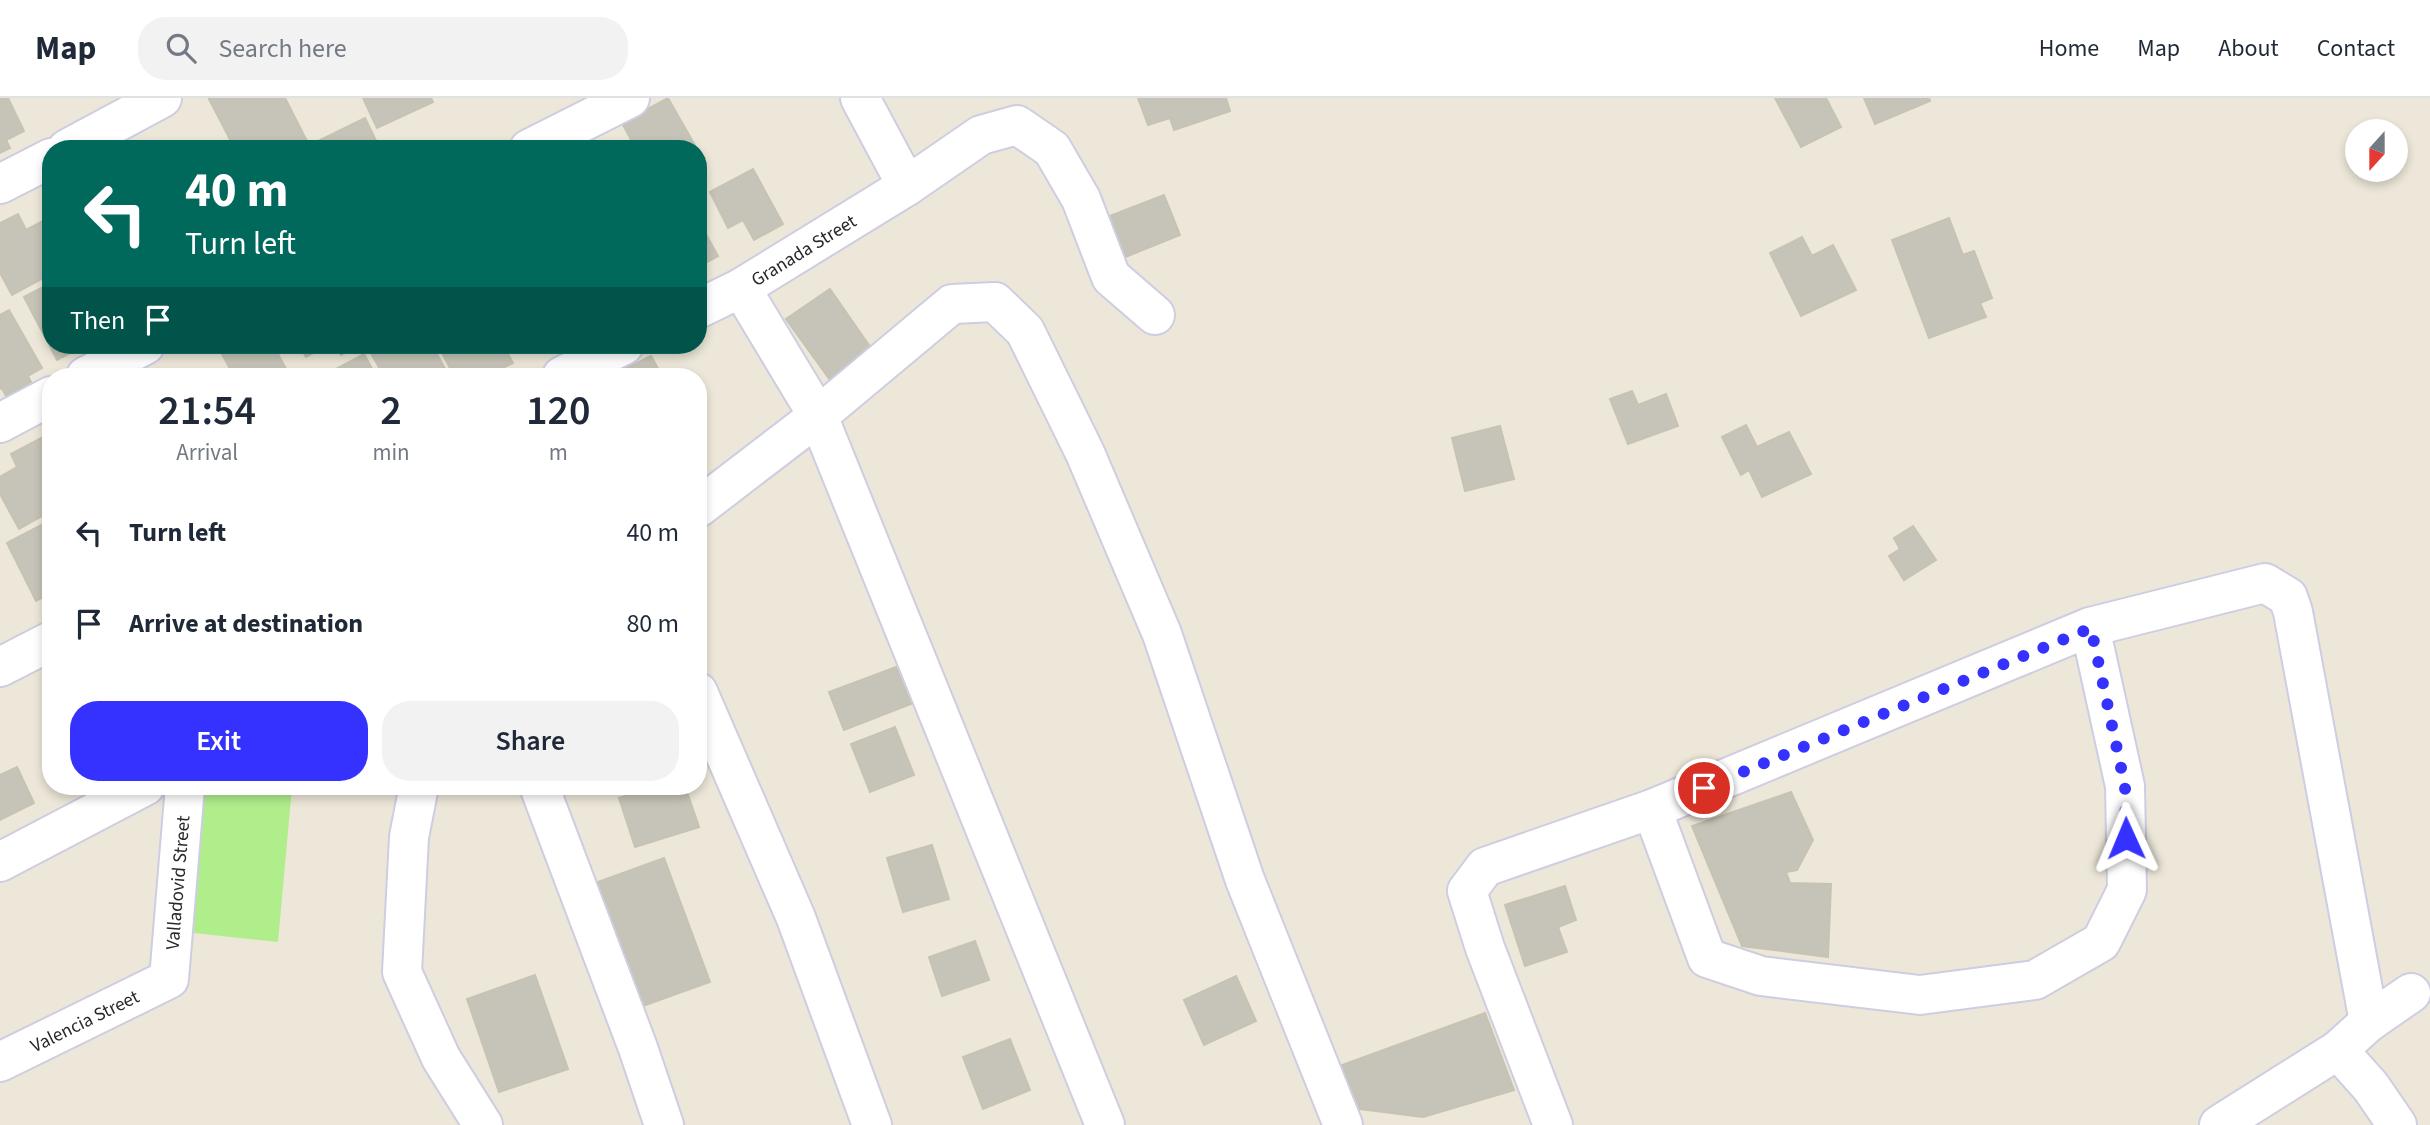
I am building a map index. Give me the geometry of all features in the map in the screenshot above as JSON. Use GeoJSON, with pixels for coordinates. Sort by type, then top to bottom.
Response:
{"type":"FeatureCollection","features":[{"type":"Feature","properties":{"kind":"street"},"geometry":{"type":"LineString","coordinates":[[84,140],[162,98]]}},
{"type":"Feature","properties":{"kind":"street"},"geometry":{"type":"LineString","coordinates":[[547,140],[630,98]]}},
{"type":"Feature","properties":{"kind":"street"},"geometry":{"type":"LineString","coordinates":[[860,98],[906,186]]}},
{"type":"Feature","properties":{"kind":"street","name":"Granada Street"},"geometry":{"type":"LineString","coordinates":[[707,305],[741,288],[906,186],[981,135],[1017,125],[1052,149],[1081,198],[1111,277],[1156,314]]}},
{"type":"Feature","properties":{"kind":"street"},"geometry":{"type":"LineString","coordinates":[[0,184],[42,163]]}},
{"type":"Feature","properties":{"kind":"street"},"geometry":{"type":"LineString","coordinates":[[741,288],[818,416],[1105,1125]]}},
{"type":"Feature","properties":{"kind":"street"},"geometry":{"type":"LineString","coordinates":[[707,501],[818,416],[952,304],[995,302],[1025,331],[1085,453],[1162,634],[1245,880],[1343,1125]]}},
{"type":"Feature","properties":{"kind":"street"},"geometry":{"type":"LineString","coordinates":[[101,368],[128,354]]}},
{"type":"Feature","properties":{"kind":"street"},"geometry":{"type":"LineString","coordinates":[[578,368],[606,354]]}},
{"type":"Feature","properties":{"kind":"street"},"geometry":{"type":"LineString","coordinates":[[0,423],[42,401]]}},
{"type":"Feature","properties":{"kind":"street"},"geometry":{"type":"LineString","coordinates":[[1553,1125],[1485,948],[1467,891],[1485,867],[1652,809],[2091,628],[2265,583],[2288,597],[2293,612],[2369,1022]]}},
{"type":"Feature","properties":{"kind":"street"},"geometry":{"type":"LineString","coordinates":[[1652,809],[1707,958],[1761,976],[1920,995],[2035,980],[2101,942],[2127,890],[2125,786],[2091,628]]}},
{"type":"Feature","properties":{"kind":"street"},"geometry":{"type":"LineString","coordinates":[[0,667],[42,646]]}},
{"type":"Feature","properties":{"kind":"street"},"geometry":{"type":"LineString","coordinates":[[707,713],[796,918],[872,1125]]}},
{"type":"Feature","properties":{"kind":"street"},"geometry":{"type":"LineString","coordinates":[[0,862],[128,795]]}},
{"type":"Feature","properties":{"kind":"street","name":"Valladovid Street"},"geometry":{"type":"LineString","coordinates":[[169,979],[184,795]]}},
{"type":"Feature","properties":{"kind":"street"},"geometry":{"type":"LineString","coordinates":[[417,795],[410,836],[402,972],[441,1058],[483,1125]]}},
{"type":"Feature","properties":{"kind":"street"},"geometry":{"type":"LineString","coordinates":[[542,795],[634,1036],[664,1125]]}},
{"type":"Feature","properties":{"kind":"street","name":"Valencia Street"},"geometry":{"type":"LineString","coordinates":[[0,1062],[169,979]]}},
{"type":"Feature","properties":{"kind":"street"},"geometry":{"type":"LineString","coordinates":[[2219,1125],[2338,1050],[2369,1022],[2411,993]]}},
{"type":"Feature","properties":{"kind":"street"},"geometry":{"type":"LineString","coordinates":[[2338,1050],[2371,1087],[2397,1125]]}},
{"type":"Feature","properties":{"kind":"green space"},"geometry":{"type":"Polygon","coordinates":[[[198,795],[291,795],[278,942],[185,932],[198,795]]]}},
{"type":"Feature","properties":{"kind":"building"},"geometry":{"type":"Polygon","coordinates":[[[0,98],[8,98],[24,131],[6,140],[10,148],[0,153],[0,98]]]}},
{"type":"Feature","properties":{"kind":"building"},"geometry":{"type":"Polygon","coordinates":[[[285,98],[306,140],[230,140],[209,99],[285,98]]]}},
{"type":"Feature","properties":{"kind":"building"},"geometry":{"type":"Polygon","coordinates":[[[363,98],[431,98],[433,102],[377,128],[363,98]]]}},
{"type":"Feature","properties":{"kind":"building"},"geometry":{"type":"Polygon","coordinates":[[[668,98],[692,140],[631,140],[622,123],[668,98]]]}},
{"type":"Feature","properties":{"kind":"building"},"geometry":{"type":"Polygon","coordinates":[[[1138,98],[1226,98],[1230,111],[1174,130],[1170,118],[1148,125],[1138,98]]]}},
{"type":"Feature","properties":{"kind":"building"},"geometry":{"type":"Polygon","coordinates":[[[1775,98],[1826,98],[1841,127],[1801,147],[1775,98]]]}},
{"type":"Feature","properties":{"kind":"building"},"geometry":{"type":"Polygon","coordinates":[[[1864,98],[1929,98],[1930,101],[1875,124],[1864,98]]]}},
{"type":"Feature","properties":{"kind":"building"},"geometry":{"type":"Polygon","coordinates":[[[365,118],[376,140],[320,140],[365,118]]]}},
{"type":"Feature","properties":{"kind":"building"},"geometry":{"type":"Polygon","coordinates":[[[753,169],[783,224],[754,240],[743,220],[728,228],[710,192],[753,169]]]}},
{"type":"Feature","properties":{"kind":"building"},"geometry":{"type":"Polygon","coordinates":[[[1164,195],[1180,235],[1123,258],[1107,217],[1164,195]]]}},
{"type":"Feature","properties":{"kind":"building"},"geometry":{"type":"Polygon","coordinates":[[[18,214],[26,230],[42,222],[42,279],[12,295],[0,273],[0,223],[18,214]]]}},
{"type":"Feature","properties":{"kind":"building"},"geometry":{"type":"Polygon","coordinates":[[[1949,218],[1963,255],[1974,251],[1992,298],[1980,303],[1986,317],[1929,338],[1892,240],[1949,218]]]}},
{"type":"Feature","properties":{"kind":"building"},"geometry":{"type":"Polygon","coordinates":[[[707,236],[718,256],[707,262],[707,236]]]}},
{"type":"Feature","properties":{"kind":"building"},"geometry":{"type":"Polygon","coordinates":[[[1802,237],[1812,256],[1833,245],[1856,290],[1801,316],[1770,253],[1802,237]]]}},
{"type":"Feature","properties":{"kind":"building"},"geometry":{"type":"Polygon","coordinates":[[[42,288],[42,331],[24,297],[42,288]]]}},
{"type":"Feature","properties":{"kind":"building"},"geometry":{"type":"Polygon","coordinates":[[[830,289],[873,351],[830,380],[786,319],[830,289]]]}},
{"type":"Feature","properties":{"kind":"building"},"geometry":{"type":"Polygon","coordinates":[[[9,310],[42,368],[28,376],[31,382],[6,396],[2,388],[0,389],[0,315],[9,310]]]}},
{"type":"Feature","properties":{"kind":"building"},"geometry":{"type":"Polygon","coordinates":[[[54,354],[68,354],[57,360],[54,354]]]}},
{"type":"Feature","properties":{"kind":"building"},"geometry":{"type":"Polygon","coordinates":[[[222,354],[278,354],[286,368],[230,368],[222,354]]]}},
{"type":"Feature","properties":{"kind":"building"},"geometry":{"type":"Polygon","coordinates":[[[364,354],[372,368],[338,368],[364,354]]]}},
{"type":"Feature","properties":{"kind":"building"},"geometry":{"type":"Polygon","coordinates":[[[371,354],[437,354],[445,368],[379,368],[371,354]]]}},
{"type":"Feature","properties":{"kind":"building"},"geometry":{"type":"Polygon","coordinates":[[[443,354],[508,354],[513,363],[503,368],[450,368],[443,354]]]}},
{"type":"Feature","properties":{"kind":"building"},"geometry":{"type":"Polygon","coordinates":[[[651,356],[658,368],[626,368],[651,356]]]}},
{"type":"Feature","properties":{"kind":"building"},"geometry":{"type":"Polygon","coordinates":[[[1632,391],[1638,405],[1666,394],[1678,426],[1628,444],[1610,399],[1632,391]]]}},
{"type":"Feature","properties":{"kind":"building"},"geometry":{"type":"Polygon","coordinates":[[[1746,425],[1757,447],[1789,432],[1811,474],[1762,497],[1749,470],[1741,475],[1722,437],[1746,425]]]}},
{"type":"Feature","properties":{"kind":"building"},"geometry":{"type":"Polygon","coordinates":[[[1500,426],[1514,479],[1465,491],[1452,438],[1500,426]]]}},
{"type":"Feature","properties":{"kind":"building"},"geometry":{"type":"Polygon","coordinates":[[[42,438],[42,516],[19,529],[0,494],[0,477],[17,467],[11,454],[42,438]]]}},
{"type":"Feature","properties":{"kind":"building"},"geometry":{"type":"Polygon","coordinates":[[[42,525],[42,598],[36,601],[7,543],[42,525]]]}},
{"type":"Feature","properties":{"kind":"building"},"geometry":{"type":"Polygon","coordinates":[[[1913,526],[1936,560],[1904,580],[1889,556],[1900,549],[1894,538],[1913,526]]]}},
{"type":"Feature","properties":{"kind":"building"},"geometry":{"type":"Polygon","coordinates":[[[896,667],[911,704],[844,730],[829,692],[896,667]]]}},
{"type":"Feature","properties":{"kind":"building"},"geometry":{"type":"Polygon","coordinates":[[[895,727],[914,775],[870,792],[851,744],[895,727]]]}},
{"type":"Feature","properties":{"kind":"building"},"geometry":{"type":"Polygon","coordinates":[[[17,767],[34,803],[0,820],[0,775],[17,767]]]}},
{"type":"Feature","properties":{"kind":"building"},"geometry":{"type":"Polygon","coordinates":[[[1791,792],[1813,840],[1797,870],[1786,872],[1790,883],[1831,884],[1828,957],[1742,946],[1692,826],[1791,792]]]}},
{"type":"Feature","properties":{"kind":"building"},"geometry":{"type":"Polygon","coordinates":[[[629,795],[688,795],[699,827],[635,847],[619,798],[629,795]]]}},
{"type":"Feature","properties":{"kind":"building"},"geometry":{"type":"Polygon","coordinates":[[[932,845],[949,899],[903,912],[887,858],[932,845]]]}},
{"type":"Feature","properties":{"kind":"building"},"geometry":{"type":"Polygon","coordinates":[[[664,858],[710,982],[640,1007],[595,883],[664,858]]]}},
{"type":"Feature","properties":{"kind":"building"},"geometry":{"type":"Polygon","coordinates":[[[1565,886],[1576,920],[1558,927],[1567,952],[1525,966],[1505,905],[1565,886]]]}},
{"type":"Feature","properties":{"kind":"building"},"geometry":{"type":"Polygon","coordinates":[[[975,941],[989,980],[942,996],[929,957],[975,941]]]}},
{"type":"Feature","properties":{"kind":"building"},"geometry":{"type":"Polygon","coordinates":[[[535,975],[568,1069],[499,1092],[467,999],[535,975]]]}},
{"type":"Feature","properties":{"kind":"building"},"geometry":{"type":"Polygon","coordinates":[[[1236,976],[1256,1021],[1204,1045],[1184,1000],[1236,976]]]}},
{"type":"Feature","properties":{"kind":"building"},"geometry":{"type":"Polygon","coordinates":[[[1485,1013],[1514,1090],[1423,1117],[1360,1109],[1342,1065],[1485,1013]]]}},
{"type":"Feature","properties":{"kind":"building"},"geometry":{"type":"Polygon","coordinates":[[[1010,1039],[1030,1090],[983,1109],[963,1057],[1010,1039]]]}},
{"type":"Feature","properties":{"kind":"route"},"geometry":{"type":"LineString","coordinates":[[1704,788],[2091,628],[2125,786],[2126,838]]}}]}
